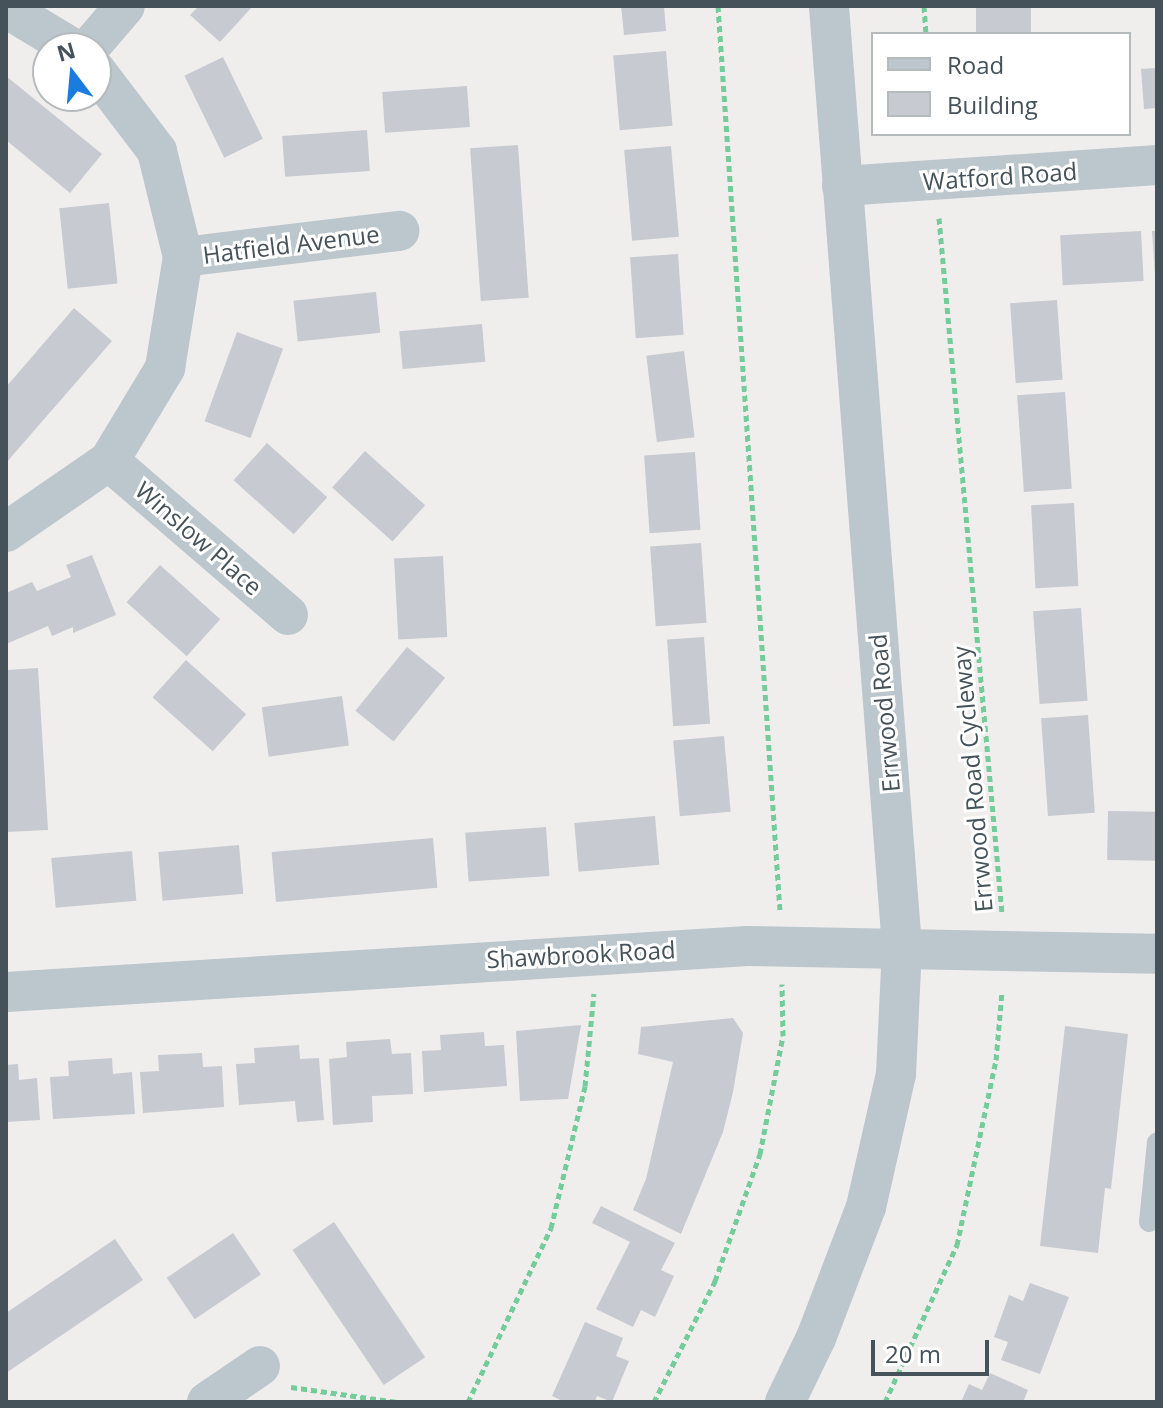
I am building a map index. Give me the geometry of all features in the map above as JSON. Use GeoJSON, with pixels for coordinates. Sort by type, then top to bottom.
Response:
{"type":"FeatureCollection","features":[{"type":"Feature","properties":{"kind":"street"},"geometry":{"type":"LineString","coordinates":[[103,32],[125,6]]}},
{"type":"Feature","properties":{"kind":"street","name":"Errwood Road"},"geometry":{"type":"LineString","coordinates":[[785,1402],[816,1338],[866,1207],[896,1074],[902,947],[829,6]]}},
{"type":"Feature","properties":{"kind":"street"},"geometry":{"type":"LineString","coordinates":[[6,8],[46,32]]}},
{"type":"Feature","properties":{"kind":"street"},"geometry":{"type":"LineString","coordinates":[[6,532],[109,461],[165,368],[183,257],[157,151],[112,92]]}},
{"type":"Feature","properties":{"kind":"street","name":"Watford Road"},"geometry":{"type":"LineString","coordinates":[[842,186],[1157,165]]}},
{"type":"Feature","properties":{"kind":"street","name":"Hatfield Avenue"},"geometry":{"type":"LineString","coordinates":[[183,257],[399,231]]}},
{"type":"Feature","properties":{"kind":"street","name":"Winslow Place"},"geometry":{"type":"LineString","coordinates":[[109,461],[288,615]]}},
{"type":"Feature","properties":{"kind":"street","name":"Shawbrook Road"},"geometry":{"type":"LineString","coordinates":[[6,992],[597,952],[782,946],[1005,947],[1157,954]]}},
{"type":"Feature","properties":{"kind":"street"},"geometry":{"type":"LineString","coordinates":[[207,1402],[260,1366]]}},
{"type":"Feature","properties":{"kind":"lane"},"geometry":{"type":"LineString","coordinates":[[1149,1222],[1157,1142]]}},
{"type":"Feature","properties":{"kind":"path"},"geometry":{"type":"LineString","coordinates":[[654,1402],[715,1281],[760,1154],[783,1036],[782,946],[718,6]]}},
{"type":"Feature","properties":{"kind":"path"},"geometry":{"type":"LineString","coordinates":[[924,6],[926,32]]}},
{"type":"Feature","properties":{"kind":"path","name":"Errwood Road Cycleway"},"geometry":{"type":"LineString","coordinates":[[885,1402],[957,1245],[996,1060],[1005,947],[936,181]]}},
{"type":"Feature","properties":{"kind":"path"},"geometry":{"type":"LineString","coordinates":[[468,1402],[551,1228],[585,1086],[597,952]]}},
{"type":"Feature","properties":{"kind":"path"},"geometry":{"type":"LineString","coordinates":[[260,1366],[290,1387],[397,1402]]}},
{"type":"Feature","properties":{"kind":"building"},"geometry":{"type":"Polygon","coordinates":[[[199,6],[253,6],[220,42],[190,15],[199,6]]]}},
{"type":"Feature","properties":{"kind":"building"},"geometry":{"type":"Polygon","coordinates":[[[621,6],[664,6],[666,31],[624,35],[621,6]]]}},
{"type":"Feature","properties":{"kind":"building"},"geometry":{"type":"Polygon","coordinates":[[[976,6],[1031,6],[1031,32],[976,32],[976,6]]]}},
{"type":"Feature","properties":{"kind":"building"},"geometry":{"type":"Polygon","coordinates":[[[666,51],[673,126],[620,130],[613,56],[666,51]]]}},
{"type":"Feature","properties":{"kind":"building"},"geometry":{"type":"Polygon","coordinates":[[[223,57],[263,139],[224,158],[184,76],[223,57]]]}},
{"type":"Feature","properties":{"kind":"building"},"geometry":{"type":"Polygon","coordinates":[[[1157,68],[1157,108],[1144,109],[1141,69],[1157,68]]]}},
{"type":"Feature","properties":{"kind":"building"},"geometry":{"type":"Polygon","coordinates":[[[6,76],[32,97],[32,112],[50,112],[102,154],[70,193],[6,140],[6,76]]]}},
{"type":"Feature","properties":{"kind":"building"},"geometry":{"type":"Polygon","coordinates":[[[467,86],[470,127],[385,133],[382,92],[467,86]]]}},
{"type":"Feature","properties":{"kind":"building"},"geometry":{"type":"Polygon","coordinates":[[[367,130],[370,171],[285,177],[282,136],[367,130]]]}},
{"type":"Feature","properties":{"kind":"building"},"geometry":{"type":"Polygon","coordinates":[[[518,145],[529,298],[481,301],[470,148],[518,145]]]}},
{"type":"Feature","properties":{"kind":"building"},"geometry":{"type":"Polygon","coordinates":[[[671,146],[679,237],[632,241],[624,150],[671,146]]]}},
{"type":"Feature","properties":{"kind":"building"},"geometry":{"type":"Polygon","coordinates":[[[109,203],[117,284],[68,289],[59,208],[109,203]]]}},
{"type":"Feature","properties":{"kind":"building"},"geometry":{"type":"Polygon","coordinates":[[[1141,231],[1144,281],[1063,285],[1060,235],[1141,231]]]}},
{"type":"Feature","properties":{"kind":"building"},"geometry":{"type":"Polygon","coordinates":[[[1152,231],[1157,231],[1157,275],[1155,275],[1152,231]]]}},
{"type":"Feature","properties":{"kind":"building"},"geometry":{"type":"Polygon","coordinates":[[[678,254],[684,335],[636,338],[630,257],[678,254]]]}},
{"type":"Feature","properties":{"kind":"building"},"geometry":{"type":"Polygon","coordinates":[[[376,292],[380,333],[298,341],[293,301],[376,292]]]}},
{"type":"Feature","properties":{"kind":"building"},"geometry":{"type":"Polygon","coordinates":[[[1057,300],[1063,380],[1016,383],[1010,303],[1057,300]]]}},
{"type":"Feature","properties":{"kind":"building"},"geometry":{"type":"Polygon","coordinates":[[[74,308],[112,341],[6,463],[6,387],[74,308]]]}},
{"type":"Feature","properties":{"kind":"building"},"geometry":{"type":"Polygon","coordinates":[[[482,324],[485,362],[403,369],[399,331],[482,324]]]}},
{"type":"Feature","properties":{"kind":"building"},"geometry":{"type":"Polygon","coordinates":[[[237,332],[283,349],[251,438],[205,421],[237,332]]]}},
{"type":"Feature","properties":{"kind":"building"},"geometry":{"type":"Polygon","coordinates":[[[684,351],[695,437],[657,442],[646,356],[684,351]]]}},
{"type":"Feature","properties":{"kind":"building"},"geometry":{"type":"Polygon","coordinates":[[[1065,392],[1072,489],[1024,492],[1017,395],[1065,392]]]}},
{"type":"Feature","properties":{"kind":"building"},"geometry":{"type":"Polygon","coordinates":[[[267,443],[327,497],[294,534],[234,480],[267,443]]]}},
{"type":"Feature","properties":{"kind":"building"},"geometry":{"type":"Polygon","coordinates":[[[365,451],[425,505],[392,542],[332,487],[365,451]]]}},
{"type":"Feature","properties":{"kind":"building"},"geometry":{"type":"Polygon","coordinates":[[[695,452],[700,530],[650,533],[644,456],[695,452]]]}},
{"type":"Feature","properties":{"kind":"building"},"geometry":{"type":"Polygon","coordinates":[[[1074,503],[1078,586],[1035,588],[1031,505],[1074,503]]]}},
{"type":"Feature","properties":{"kind":"building"},"geometry":{"type":"Polygon","coordinates":[[[701,543],[707,623],[656,626],[650,547],[701,543]]]}},
{"type":"Feature","properties":{"kind":"building"},"geometry":{"type":"Polygon","coordinates":[[[92,555],[116,615],[73,633],[73,627],[52,636],[48,626],[6,644],[6,593],[32,582],[37,591],[71,577],[66,565],[92,555]]]}},
{"type":"Feature","properties":{"kind":"building"},"geometry":{"type":"Polygon","coordinates":[[[443,556],[447,637],[398,639],[394,559],[443,556]]]}},
{"type":"Feature","properties":{"kind":"building"},"geometry":{"type":"Polygon","coordinates":[[[160,565],[220,619],[187,656],[127,602],[160,565]]]}},
{"type":"Feature","properties":{"kind":"building"},"geometry":{"type":"Polygon","coordinates":[[[1081,608],[1087,701],[1040,704],[1033,611],[1081,608]]]}},
{"type":"Feature","properties":{"kind":"building"},"geometry":{"type":"Polygon","coordinates":[[[704,637],[710,724],[673,726],[667,640],[704,637]]]}},
{"type":"Feature","properties":{"kind":"building"},"geometry":{"type":"Polygon","coordinates":[[[407,647],[445,678],[393,742],[355,711],[407,647]]]}},
{"type":"Feature","properties":{"kind":"building"},"geometry":{"type":"Polygon","coordinates":[[[186,660],[246,714],[213,751],[153,697],[186,660]]]}},
{"type":"Feature","properties":{"kind":"building"},"geometry":{"type":"Polygon","coordinates":[[[38,668],[48,830],[6,832],[6,670],[38,668]]]}},
{"type":"Feature","properties":{"kind":"building"},"geometry":{"type":"Polygon","coordinates":[[[342,696],[349,746],[269,757],[262,707],[342,696]]]}},
{"type":"Feature","properties":{"kind":"building"},"geometry":{"type":"Polygon","coordinates":[[[1088,715],[1095,813],[1048,816],[1041,718],[1088,715]]]}},
{"type":"Feature","properties":{"kind":"building"},"geometry":{"type":"Polygon","coordinates":[[[724,736],[731,812],[680,816],[673,740],[724,736]]]}},
{"type":"Feature","properties":{"kind":"building"},"geometry":{"type":"Polygon","coordinates":[[[1108,811],[1157,812],[1156,861],[1107,860],[1108,811]]]}},
{"type":"Feature","properties":{"kind":"building"},"geometry":{"type":"Polygon","coordinates":[[[655,816],[659,865],[579,872],[574,823],[655,816]]]}},
{"type":"Feature","properties":{"kind":"building"},"geometry":{"type":"Polygon","coordinates":[[[546,827],[549,876],[469,882],[465,833],[546,827]]]}},
{"type":"Feature","properties":{"kind":"building"},"geometry":{"type":"Polygon","coordinates":[[[433,838],[437,888],[276,902],[272,852],[433,838]]]}},
{"type":"Feature","properties":{"kind":"building"},"geometry":{"type":"Polygon","coordinates":[[[239,845],[243,894],[163,901],[158,852],[239,845]]]}},
{"type":"Feature","properties":{"kind":"building"},"geometry":{"type":"Polygon","coordinates":[[[132,851],[136,901],[56,908],[51,858],[132,851]]]}},
{"type":"Feature","properties":{"kind":"building"},"geometry":{"type":"Polygon","coordinates":[[[733,1018],[743,1033],[733,1092],[723,1132],[681,1234],[633,1210],[646,1179],[673,1062],[638,1054],[641,1027],[733,1018]]]}},
{"type":"Feature","properties":{"kind":"building"},"geometry":{"type":"Polygon","coordinates":[[[581,1025],[568,1099],[520,1101],[516,1031],[581,1025]]]}},
{"type":"Feature","properties":{"kind":"building"},"geometry":{"type":"Polygon","coordinates":[[[1065,1026],[1128,1034],[1111,1189],[1105,1188],[1098,1253],[1040,1246],[1065,1026]]]}},
{"type":"Feature","properties":{"kind":"building"},"geometry":{"type":"Polygon","coordinates":[[[484,1032],[485,1046],[504,1045],[507,1086],[424,1092],[422,1051],[441,1050],[440,1035],[484,1032]]]}},
{"type":"Feature","properties":{"kind":"building"},"geometry":{"type":"Polygon","coordinates":[[[390,1039],[392,1054],[411,1053],[413,1094],[372,1096],[373,1122],[333,1125],[329,1059],[347,1057],[346,1042],[390,1039]]]}},
{"type":"Feature","properties":{"kind":"building"},"geometry":{"type":"Polygon","coordinates":[[[299,1045],[300,1059],[319,1058],[324,1120],[297,1122],[295,1101],[239,1105],[236,1064],[255,1063],[254,1048],[299,1045]]]}},
{"type":"Feature","properties":{"kind":"building"},"geometry":{"type":"Polygon","coordinates":[[[202,1053],[203,1067],[222,1066],[224,1107],[143,1113],[140,1072],[159,1071],[158,1055],[202,1053]]]}},
{"type":"Feature","properties":{"kind":"building"},"geometry":{"type":"Polygon","coordinates":[[[112,1058],[113,1074],[132,1072],[135,1114],[53,1119],[50,1077],[69,1076],[68,1061],[112,1058]]]}},
{"type":"Feature","properties":{"kind":"building"},"geometry":{"type":"Polygon","coordinates":[[[18,1064],[19,1080],[37,1078],[40,1120],[6,1122],[6,1065],[18,1064]]]}},
{"type":"Feature","properties":{"kind":"building"},"geometry":{"type":"Polygon","coordinates":[[[601,1206],[675,1243],[661,1270],[674,1276],[655,1317],[641,1310],[633,1327],[596,1309],[630,1242],[592,1223],[601,1206]]]}},
{"type":"Feature","properties":{"kind":"building"},"geometry":{"type":"Polygon","coordinates":[[[334,1222],[425,1357],[384,1385],[293,1250],[334,1222]]]}},
{"type":"Feature","properties":{"kind":"building"},"geometry":{"type":"Polygon","coordinates":[[[233,1233],[261,1274],[195,1319],[167,1278],[233,1233]]]}},
{"type":"Feature","properties":{"kind":"building"},"geometry":{"type":"Polygon","coordinates":[[[115,1239],[143,1280],[6,1373],[6,1313],[115,1239]]]}},
{"type":"Feature","properties":{"kind":"building"},"geometry":{"type":"Polygon","coordinates":[[[1030,1283],[1069,1297],[1040,1374],[1001,1360],[1008,1342],[994,1337],[1009,1295],[1023,1301],[1030,1283]]]}},
{"type":"Feature","properties":{"kind":"building"},"geometry":{"type":"Polygon","coordinates":[[[585,1322],[623,1338],[616,1356],[629,1361],[612,1402],[597,1396],[595,1402],[565,1402],[552,1396],[585,1322]]]}},
{"type":"Feature","properties":{"kind":"building"},"geometry":{"type":"Polygon","coordinates":[[[990,1373],[1028,1390],[1023,1402],[961,1402],[969,1384],[982,1390],[990,1373]]]}}]}
